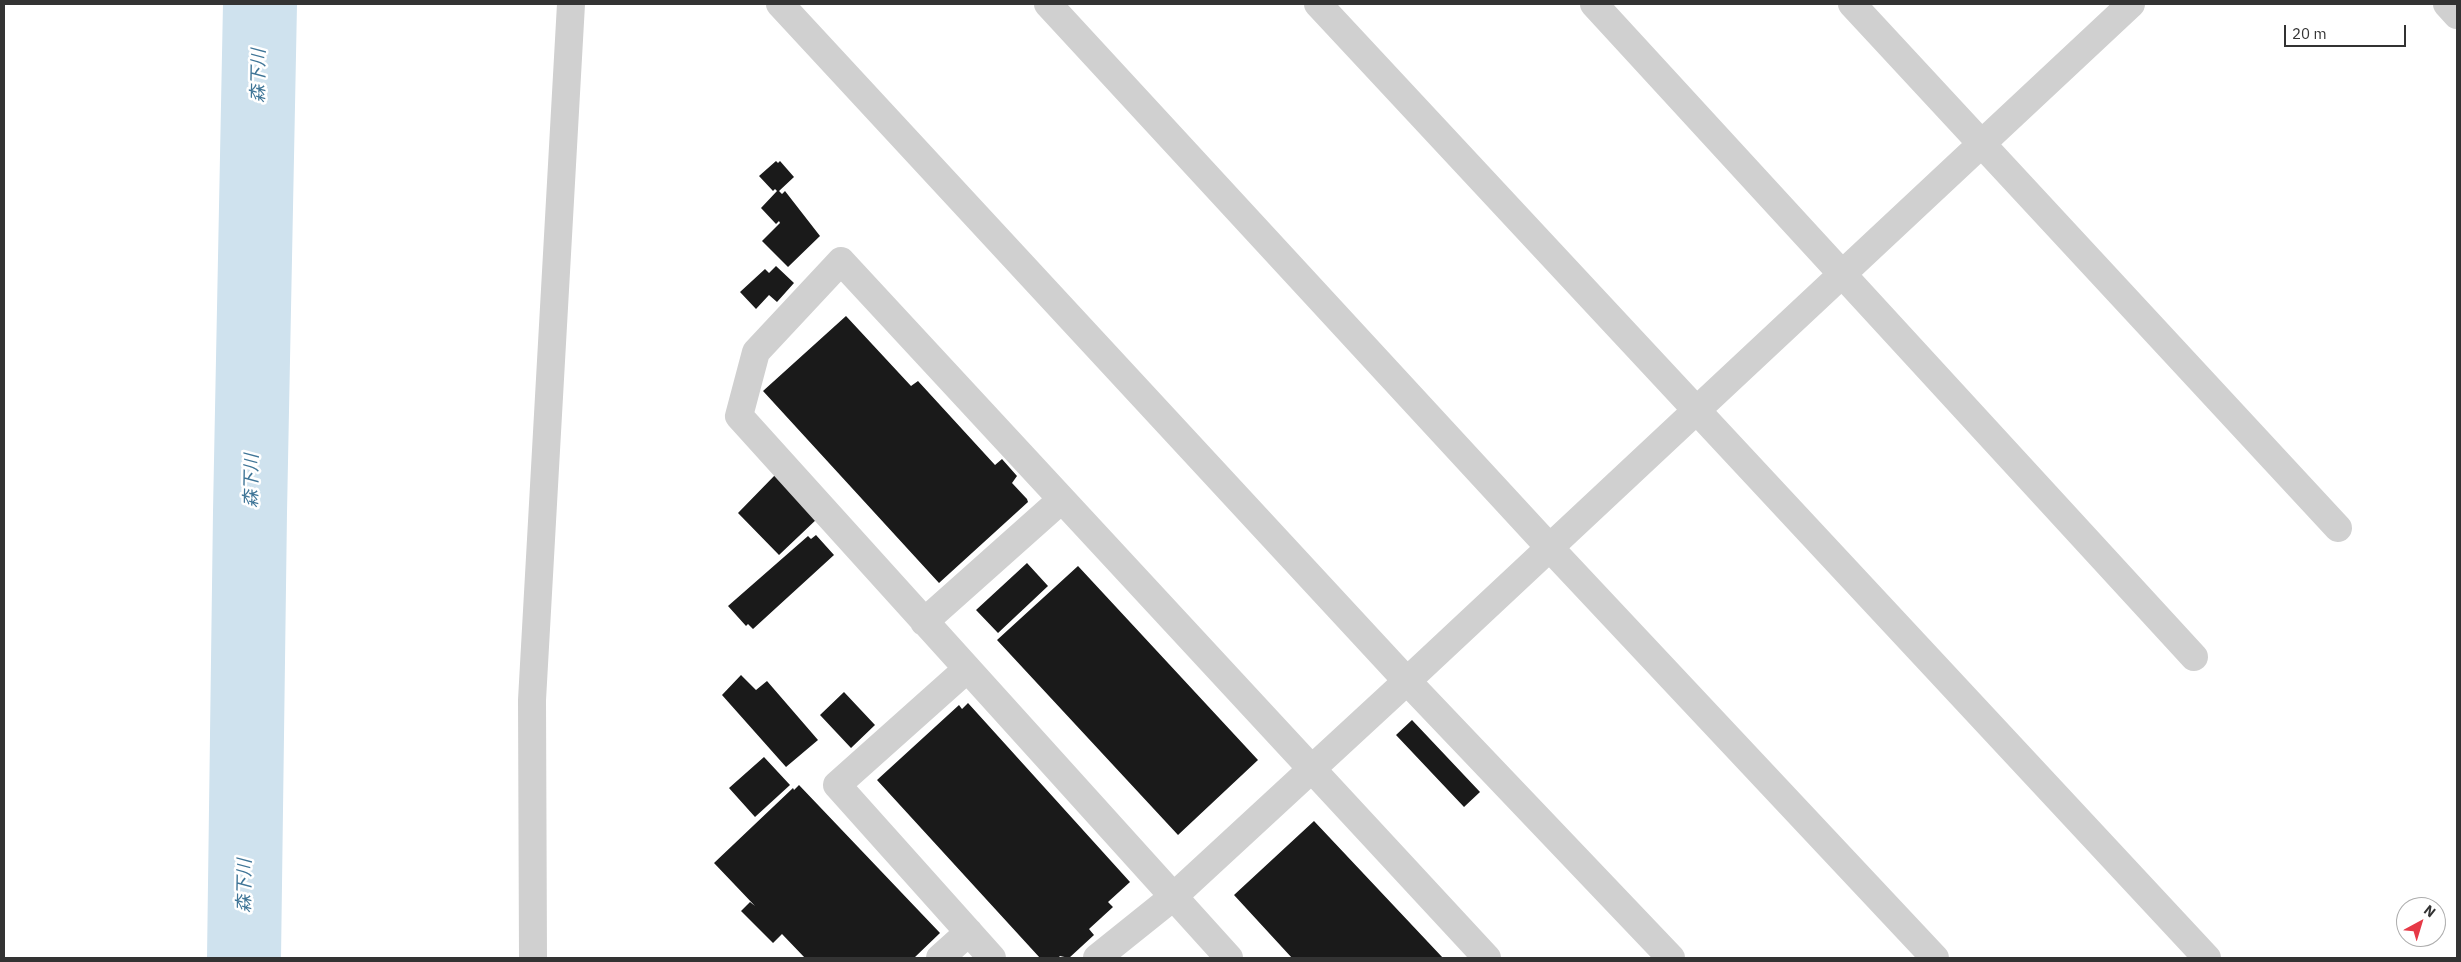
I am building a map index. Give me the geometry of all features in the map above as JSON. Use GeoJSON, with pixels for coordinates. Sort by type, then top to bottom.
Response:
{"type":"FeatureCollection","features":[{"type":"Feature","properties":{"kind":"street"},"geometry":{"type":"LineString","coordinates":[[533,958],[532,700],[571,4]]}},
{"type":"Feature","properties":{"kind":"street"},"geometry":{"type":"LineString","coordinates":[[780,4],[1408,681],[1671,958]]}},
{"type":"Feature","properties":{"kind":"street"},"geometry":{"type":"LineString","coordinates":[[1048,4],[1550,548],[1935,958]]}},
{"type":"Feature","properties":{"kind":"street"},"geometry":{"type":"LineString","coordinates":[[1318,4],[2207,958]]}},
{"type":"Feature","properties":{"kind":"street"},"geometry":{"type":"LineString","coordinates":[[1594,4],[2194,657]]}},
{"type":"Feature","properties":{"kind":"street"},"geometry":{"type":"LineString","coordinates":[[1852,4],[2338,528]]}},
{"type":"Feature","properties":{"kind":"street"},"geometry":{"type":"LineString","coordinates":[[1097,958],[1173,897],[1310,769],[1408,681],[2131,4]]}},
{"type":"Feature","properties":{"kind":"street"},"geometry":{"type":"LineString","coordinates":[[2447,4],[2457,15]]}},
{"type":"Feature","properties":{"kind":"street"},"geometry":{"type":"LineString","coordinates":[[1229,958],[739,416],[756,352],[841,261],[1487,958]]}},
{"type":"Feature","properties":{"kind":"street"},"geometry":{"type":"LineString","coordinates":[[924,622],[1061,500]]}},
{"type":"Feature","properties":{"kind":"street"},"geometry":{"type":"LineString","coordinates":[[967,669],[837,785],[992,958]]}},
{"type":"Feature","properties":{"kind":"street"},"geometry":{"type":"LineString","coordinates":[[940,958],[969,932]]}},
{"type":"Feature","properties":{"kind":"building"},"geometry":{"type":"Polygon","coordinates":[[[776,161],[778,163],[780,161],[794,177],[779,191],[782,194],[785,191],[820,236],[788,267],[762,241],[780,223],[779,221],[776,224],[761,208],[777,191],[775,189],[773,191],[759,176],[776,161]]]}},
{"type":"Feature","properties":{"kind":"building"},"geometry":{"type":"Polygon","coordinates":[[[776,266],[794,283],[777,302],[769,295],[756,309],[740,292],[765,269],[769,273],[776,266]]]}},
{"type":"Feature","properties":{"kind":"building"},"geometry":{"type":"Polygon","coordinates":[[[846,316],[911,386],[918,381],[995,465],[1002,459],[1017,476],[1012,483],[1027,499],[1028,502],[939,583],[763,391],[846,316]]]}},
{"type":"Feature","properties":{"kind":"building"},"geometry":{"type":"Polygon","coordinates":[[[776,474],[819,517],[779,555],[738,513],[776,474]]]}},
{"type":"Feature","properties":{"kind":"building"},"geometry":{"type":"Polygon","coordinates":[[[816,535],[834,555],[753,629],[748,624],[746,626],[728,606],[808,536],[811,539],[816,535]]]}},
{"type":"Feature","properties":{"kind":"building"},"geometry":{"type":"Polygon","coordinates":[[[1027,563],[1048,586],[998,633],[976,610],[1027,563]]]}},
{"type":"Feature","properties":{"kind":"building"},"geometry":{"type":"Polygon","coordinates":[[[1078,566],[1258,760],[1178,835],[997,640],[1078,566]]]}},
{"type":"Feature","properties":{"kind":"building"},"geometry":{"type":"Polygon","coordinates":[[[741,675],[756,690],[767,681],[818,740],[786,767],[722,695],[741,675]]]}},
{"type":"Feature","properties":{"kind":"building"},"geometry":{"type":"Polygon","coordinates":[[[844,692],[875,725],[851,748],[820,715],[844,692]]]}},
{"type":"Feature","properties":{"kind":"building"},"geometry":{"type":"Polygon","coordinates":[[[968,703],[1130,882],[1108,902],[1113,907],[1089,929],[1094,935],[1069,958],[1060,956],[1058,958],[1040,958],[877,780],[959,705],[962,709],[968,703]]]}},
{"type":"Feature","properties":{"kind":"building"},"geometry":{"type":"Polygon","coordinates":[[[1412,720],[1480,792],[1464,807],[1396,735],[1412,720]]]}},
{"type":"Feature","properties":{"kind":"building"},"geometry":{"type":"Polygon","coordinates":[[[764,757],[790,785],[755,817],[729,788],[764,757]]]}},
{"type":"Feature","properties":{"kind":"building"},"geometry":{"type":"Polygon","coordinates":[[[799,785],[940,933],[914,958],[805,958],[782,934],[773,943],[741,911],[750,902],[755,906],[714,863],[793,788],[794,790],[799,785]]]}},
{"type":"Feature","properties":{"kind":"building"},"geometry":{"type":"Polygon","coordinates":[[[1314,821],[1443,958],[1292,958],[1234,895],[1314,821]]]}},
{"type":"Feature","properties":{"kind":"waterway","name":"森下川"},"geometry":{"type":"LineString","coordinates":[[244,958],[260,4]]}}]}
